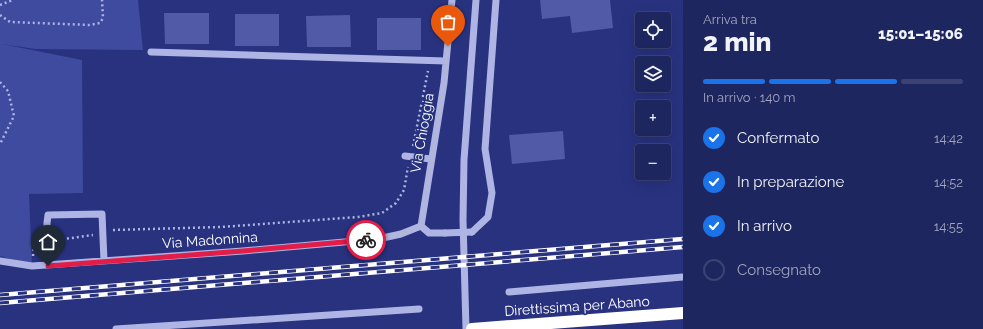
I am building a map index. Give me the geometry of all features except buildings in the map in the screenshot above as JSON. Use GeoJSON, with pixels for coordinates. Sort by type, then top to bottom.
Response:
{"type":"FeatureCollection","features":[{"type":"Feature","properties":{"kind":"highway","name":"Direttissima per Abano"},"geometry":{"type":"LineString","coordinates":[[472,329],[683,314]]}},
{"type":"Feature","properties":{"kind":"street","name":"Via Chioggia"},"geometry":{"type":"LineString","coordinates":[[421,226],[444,84],[452,0]]}},
{"type":"Feature","properties":{"kind":"street"},"geometry":{"type":"LineString","coordinates":[[466,329],[463,220],[464,160],[476,0]]}},
{"type":"Feature","properties":{"kind":"street"},"geometry":{"type":"LineString","coordinates":[[421,226],[429,233],[472,232],[488,217],[492,193],[485,149],[496,0]]}},
{"type":"Feature","properties":{"kind":"street"},"geometry":{"type":"LineString","coordinates":[[151,52],[446,61]]}},
{"type":"Feature","properties":{"kind":"street"},"geometry":{"type":"LineString","coordinates":[[408,156],[431,159]]}},
{"type":"Feature","properties":{"kind":"street"},"geometry":{"type":"LineString","coordinates":[[48,266],[48,215],[102,214],[104,261]]}},
{"type":"Feature","properties":{"kind":"street","name":"Via Madonnina"},"geometry":{"type":"LineString","coordinates":[[0,261],[32,266],[48,266],[243,251],[378,239],[401,234],[421,226]]}},
{"type":"Feature","properties":{"kind":"street"},"geometry":{"type":"LineString","coordinates":[[509,292],[683,277]]}},
{"type":"Feature","properties":{"kind":"street"},"geometry":{"type":"LineString","coordinates":[[116,329],[419,310]]}},
{"type":"Feature","properties":{"kind":"path"},"geometry":{"type":"LineString","coordinates":[[0,5],[14,0]]}},
{"type":"Feature","properties":{"kind":"path"},"geometry":{"type":"LineString","coordinates":[[0,15],[10,22],[90,25],[100,23],[103,18],[102,0]]}},
{"type":"Feature","properties":{"kind":"path"},"geometry":{"type":"LineString","coordinates":[[32,266],[34,245],[103,234],[112,230],[221,227],[358,217],[382,213],[396,203],[404,190],[408,156],[430,61]]}},
{"type":"Feature","properties":{"kind":"path"},"geometry":{"type":"LineString","coordinates":[[0,82],[8,91],[14,116],[0,144]]}},
{"type":"Feature","properties":{"kind":"shaded area"},"geometry":{"type":"Polygon","coordinates":[[[0,0],[138,0],[143,50],[35,49],[2,44],[82,60],[83,193],[29,194],[32,266],[0,256],[0,0]]]}},
{"type":"Feature","properties":{"kind":"railway"},"geometry":{"type":"LineString","coordinates":[[0,295],[683,239]]}},
{"type":"Feature","properties":{"kind":"railway"},"geometry":{"type":"LineString","coordinates":[[0,303],[683,247]]}},
{"type":"Feature","properties":{"kind":"way so far"},"geometry":{"type":"LineString","coordinates":[[366,240],[401,234],[421,226],[444,84],[448,46]]}},
{"type":"Feature","properties":{"kind":"route"},"geometry":{"type":"LineString","coordinates":[[48,266],[366,240]]}}]}
